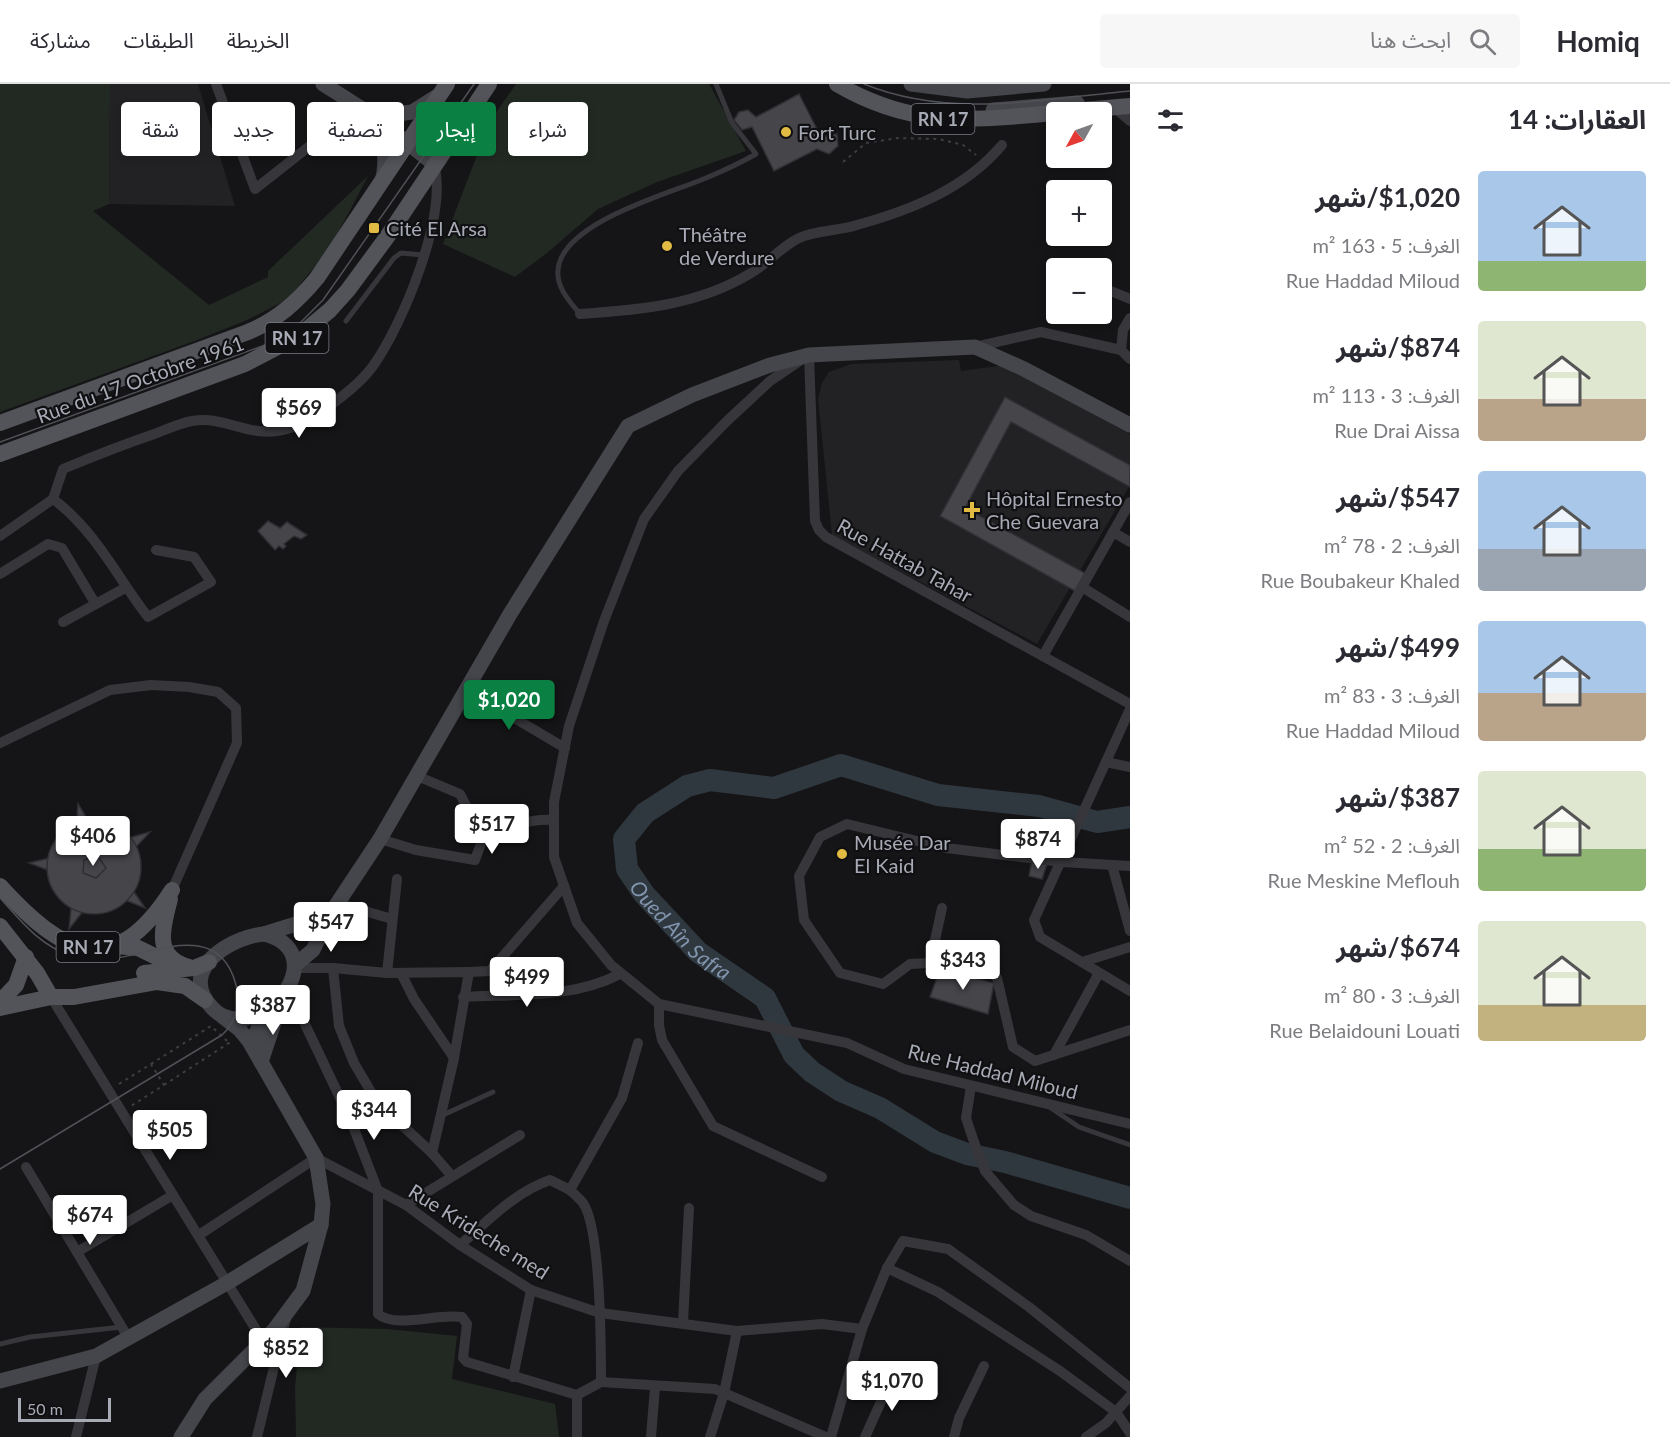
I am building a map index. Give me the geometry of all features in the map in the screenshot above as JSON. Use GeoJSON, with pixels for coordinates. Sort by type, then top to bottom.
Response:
{"type":"FeatureCollection","features":[{"type":"Feature","properties":{"kind":"main road"},"geometry":{"type":"LineString","coordinates":[[323,84],[351,102]]}},
{"type":"Feature","properties":{"kind":"main road","name":"Rue du 17 Octobre 1961"},"geometry":{"type":"LineString","coordinates":[[0,454],[245,364],[299,336],[330,310],[348,290],[489,84]]}},
{"type":"Feature","properties":{"kind":"main road","name":"RN 17"},"geometry":{"type":"LineString","coordinates":[[837,84],[876,105],[896,112],[938,119],[982,119],[1046,114]]}},
{"type":"Feature","properties":{"kind":"main road"},"geometry":{"type":"LineString","coordinates":[[848,84],[888,100],[915,107],[970,112],[1130,98]]}},
{"type":"Feature","properties":{"kind":"main road"},"geometry":{"type":"LineString","coordinates":[[911,84],[967,91],[1044,84]]}},
{"type":"Feature","properties":{"kind":"main road"},"geometry":{"type":"LineString","coordinates":[[404,113],[412,112],[443,89]]}},
{"type":"Feature","properties":{"kind":"main road","name":"Rue du 17 Octobre 1961"},"geometry":{"type":"LineString","coordinates":[[0,423],[248,332],[276,318],[317,278],[443,89]]}},
{"type":"Feature","properties":{"kind":"main road"},"geometry":{"type":"LineString","coordinates":[[404,139],[434,164]]}},
{"type":"Feature","properties":{"kind":"main road"},"geometry":{"type":"LineString","coordinates":[[381,182],[386,168],[385,156]]}},
{"type":"Feature","properties":{"kind":"main road"},"geometry":{"type":"LineString","coordinates":[[261,1062],[275,1020],[288,996],[295,966],[313,950],[334,908],[380,839],[575,507],[628,426],[692,395],[770,366],[809,355],[975,347],[1022,368],[1130,425]]}},
{"type":"Feature","properties":{"kind":"main road","name":"RN 17"},"geometry":{"type":"LineString","coordinates":[[0,886],[36,924],[51,934],[64,941],[93,948],[116,946],[140,931],[172,890]]}},
{"type":"Feature","properties":{"kind":"main road"},"geometry":{"type":"LineString","coordinates":[[172,890],[162,939],[167,952],[176,962],[194,966]]}},
{"type":"Feature","properties":{"kind":"main road"},"geometry":{"type":"LineString","coordinates":[[51,998],[72,987],[194,966],[236,941],[264,934],[334,908]]}},
{"type":"Feature","properties":{"kind":"main road","name":"RN 17"},"geometry":{"type":"LineString","coordinates":[[0,926],[26,957],[51,998]]}},
{"type":"Feature","properties":{"kind":"main road"},"geometry":{"type":"LineString","coordinates":[[264,934],[285,945],[295,966]]}},
{"type":"Feature","properties":{"kind":"main road"},"geometry":{"type":"LineString","coordinates":[[116,946],[138,948],[194,966]]}},
{"type":"Feature","properties":{"kind":"main road"},"geometry":{"type":"LineString","coordinates":[[0,1002],[16,985],[26,957]]}},
{"type":"Feature","properties":{"kind":"main road"},"geometry":{"type":"LineString","coordinates":[[194,966],[205,1000]]}},
{"type":"Feature","properties":{"kind":"main road"},"geometry":{"type":"LineString","coordinates":[[0,1008],[167,981],[185,986],[205,1000],[244,1035],[316,1158],[322,1204],[321,1226],[303,1292],[263,1341],[205,1399],[181,1437]]}},
{"type":"Feature","properties":{"kind":"main road"},"geometry":{"type":"LineString","coordinates":[[222,1016],[246,1019],[288,996]]}},
{"type":"Feature","properties":{"kind":"main road"},"geometry":{"type":"LineString","coordinates":[[261,1062],[256,1033],[267,1009]]}},
{"type":"Feature","properties":{"kind":"main road"},"geometry":{"type":"LineString","coordinates":[[0,1381],[96,1356],[126,1333],[227,1283],[321,1226]]}},
{"type":"Feature","properties":{"kind":"street"},"geometry":{"type":"LineString","coordinates":[[216,84],[255,189],[307,148]]}},
{"type":"Feature","properties":{"kind":"street"},"geometry":{"type":"LineString","coordinates":[[1123,107],[1130,121]]}},
{"type":"Feature","properties":{"kind":"street"},"geometry":{"type":"LineString","coordinates":[[580,314],[678,304],[751,273],[800,238],[858,225],[931,199],[969,177],[987,163],[1002,145]]}},
{"type":"Feature","properties":{"kind":"street"},"geometry":{"type":"LineString","coordinates":[[0,536],[53,500],[63,469],[191,421],[214,420],[255,433],[290,428],[337,401],[372,367],[409,296],[432,225],[438,180],[434,164]]}},
{"type":"Feature","properties":{"kind":"street"},"geometry":{"type":"LineString","coordinates":[[1112,291],[1130,299]]}},
{"type":"Feature","properties":{"kind":"street"},"geometry":{"type":"LineString","coordinates":[[1121,350],[1123,330],[1130,318]]}},
{"type":"Feature","properties":{"kind":"street"},"geometry":{"type":"LineString","coordinates":[[975,347],[1041,332],[1121,350],[1130,359]]}},
{"type":"Feature","properties":{"kind":"street"},"geometry":{"type":"LineString","coordinates":[[809,355],[770,381],[727,421],[678,471],[644,519],[604,621],[569,726],[554,802],[554,857],[577,923],[620,974],[659,1004],[662,1040],[713,1126],[822,1177]]}},
{"type":"Feature","properties":{"kind":"street","name":"Rue Hattab Tahar"},"geometry":{"type":"LineString","coordinates":[[809,355],[815,521],[819,530],[826,537],[1130,706]]}},
{"type":"Feature","properties":{"kind":"street"},"geometry":{"type":"LineString","coordinates":[[53,500],[72,513],[98,545],[125,588],[148,617],[211,582],[194,557],[156,550]]}},
{"type":"Feature","properties":{"kind":"street"},"geometry":{"type":"LineString","coordinates":[[1042,656],[1130,502]]}},
{"type":"Feature","properties":{"kind":"street"},"geometry":{"type":"LineString","coordinates":[[1113,532],[1130,542]]}},
{"type":"Feature","properties":{"kind":"street"},"geometry":{"type":"LineString","coordinates":[[0,574],[48,544],[62,548],[95,603]]}},
{"type":"Feature","properties":{"kind":"street"},"geometry":{"type":"LineString","coordinates":[[1082,587],[1130,617]]}},
{"type":"Feature","properties":{"kind":"street"},"geometry":{"type":"LineString","coordinates":[[63,622],[125,588]]}},
{"type":"Feature","properties":{"kind":"street"},"geometry":{"type":"LineString","coordinates":[[0,742],[110,690],[151,685],[218,692],[236,708],[237,743],[172,890]]}},
{"type":"Feature","properties":{"kind":"street"},"geometry":{"type":"LineString","coordinates":[[467,690],[565,748]]}},
{"type":"Feature","properties":{"kind":"street"},"geometry":{"type":"LineString","coordinates":[[1130,706],[1062,862],[1034,920],[1035,929],[1040,938],[1130,991]]}},
{"type":"Feature","properties":{"kind":"street"},"geometry":{"type":"LineString","coordinates":[[1106,762],[1130,767]]}},
{"type":"Feature","properties":{"kind":"street"},"geometry":{"type":"LineString","coordinates":[[380,839],[416,850],[475,860],[483,838],[460,794],[417,776]]}},
{"type":"Feature","properties":{"kind":"street"},"geometry":{"type":"LineString","coordinates":[[483,838],[538,819],[554,820]]}},
{"type":"Feature","properties":{"kind":"street"},"geometry":{"type":"LineString","coordinates":[[1130,866],[1062,862],[946,848],[847,824],[820,837],[799,876],[804,920],[840,973],[883,984],[910,964],[967,962],[986,969],[997,978],[1013,1047],[1035,1061],[1130,1030]]}},
{"type":"Feature","properties":{"kind":"street"},"geometry":{"type":"LineString","coordinates":[[1112,865],[1130,931]]}},
{"type":"Feature","properties":{"kind":"street"},"geometry":{"type":"LineString","coordinates":[[387,973],[397,879]]}},
{"type":"Feature","properties":{"kind":"street"},"geometry":{"type":"LineString","coordinates":[[295,966],[387,973],[490,971],[564,886]]}},
{"type":"Feature","properties":{"kind":"street"},"geometry":{"type":"LineString","coordinates":[[334,908],[392,919]]}},
{"type":"Feature","properties":{"kind":"street"},"geometry":{"type":"LineString","coordinates":[[930,963],[942,908]]}},
{"type":"Feature","properties":{"kind":"street"},"geometry":{"type":"LineString","coordinates":[[1082,962],[1130,947]]}},
{"type":"Feature","properties":{"kind":"street"},"geometry":{"type":"LineString","coordinates":[[333,968],[335,1002],[345,1046],[377,1102],[432,1153],[451,1175]]}},
{"type":"Feature","properties":{"kind":"street"},"geometry":{"type":"LineString","coordinates":[[432,1153],[454,1059],[469,972]]}},
{"type":"Feature","properties":{"kind":"street"},"geometry":{"type":"LineString","coordinates":[[401,973],[414,999],[454,1059]]}},
{"type":"Feature","properties":{"kind":"street"},"geometry":{"type":"LineString","coordinates":[[1054,1055],[1099,973]]}},
{"type":"Feature","properties":{"kind":"street"},"geometry":{"type":"LineString","coordinates":[[463,997],[558,994],[586,987],[620,974]]}},
{"type":"Feature","properties":{"kind":"street"},"geometry":{"type":"LineString","coordinates":[[288,996],[351,1122],[378,1191],[378,1314],[392,1322],[446,1314],[462,1317],[467,1324],[463,1358],[467,1362],[577,1395],[601,1382],[715,1389],[829,1437],[862,1329],[887,1268],[903,1241],[948,1249],[1029,1307],[1130,1388]]}},
{"type":"Feature","properties":{"kind":"street"},"geometry":{"type":"LineString","coordinates":[[51,998],[123,1111],[263,1341]]}},
{"type":"Feature","properties":{"kind":"street","name":"Rue Haddad Miloud"},"geometry":{"type":"LineString","coordinates":[[659,1004],[847,1043],[904,1069],[1130,1124]]}},
{"type":"Feature","properties":{"kind":"street"},"geometry":{"type":"LineString","coordinates":[[570,1190],[622,1098],[638,1043]]}},
{"type":"Feature","properties":{"kind":"street"},"geometry":{"type":"LineString","coordinates":[[971,1086],[966,1118],[974,1142],[985,1171],[1014,1205],[1031,1216],[1086,1235],[1130,1261]]}},
{"type":"Feature","properties":{"kind":"street"},"geometry":{"type":"LineString","coordinates":[[351,1122],[377,1102]]}},
{"type":"Feature","properties":{"kind":"street"},"geometry":{"type":"LineString","coordinates":[[406,1205],[451,1175],[520,1135]]}},
{"type":"Feature","properties":{"kind":"street"},"geometry":{"type":"LineString","coordinates":[[199,1235],[316,1158]]}},
{"type":"Feature","properties":{"kind":"street","name":"Rue Krideche med"},"geometry":{"type":"LineString","coordinates":[[316,1158],[406,1205],[460,1245],[531,1290],[600,1313],[683,1322],[737,1331],[822,1324],[862,1329]]}},
{"type":"Feature","properties":{"kind":"street"},"geometry":{"type":"LineString","coordinates":[[26,1167],[126,1333]]}},
{"type":"Feature","properties":{"kind":"street"},"geometry":{"type":"LineString","coordinates":[[460,1245],[515,1197],[534,1185],[550,1180],[570,1190],[584,1204],[591,1228],[600,1313],[601,1382]]}},
{"type":"Feature","properties":{"kind":"street"},"geometry":{"type":"LineString","coordinates":[[77,1252],[173,1195]]}},
{"type":"Feature","properties":{"kind":"street"},"geometry":{"type":"LineString","coordinates":[[683,1322],[689,1208]]}},
{"type":"Feature","properties":{"kind":"street"},"geometry":{"type":"LineString","coordinates":[[887,1268],[938,1292],[1060,1371],[1116,1412],[1130,1433]]}},
{"type":"Feature","properties":{"kind":"street"},"geometry":{"type":"LineString","coordinates":[[513,1377],[531,1290]]}},
{"type":"Feature","properties":{"kind":"street"},"geometry":{"type":"LineString","coordinates":[[257,1437],[287,1314]]}},
{"type":"Feature","properties":{"kind":"street"},"geometry":{"type":"LineString","coordinates":[[710,1437],[724,1393],[737,1331]]}},
{"type":"Feature","properties":{"kind":"street"},"geometry":{"type":"LineString","coordinates":[[76,1437],[96,1356]]}},
{"type":"Feature","properties":{"kind":"street"},"geometry":{"type":"LineString","coordinates":[[954,1437],[959,1418],[984,1366]]}},
{"type":"Feature","properties":{"kind":"street"},"geometry":{"type":"LineString","coordinates":[[865,1437],[893,1375]]}},
{"type":"Feature","properties":{"kind":"street"},"geometry":{"type":"LineString","coordinates":[[651,1437],[655,1387]]}},
{"type":"Feature","properties":{"kind":"street"},"geometry":{"type":"LineString","coordinates":[[577,1395],[577,1437]]}},
{"type":"Feature","properties":{"kind":"street"},"geometry":{"type":"LineString","coordinates":[[1086,1437],[1116,1412],[1130,1395]]}},
{"type":"Feature","properties":{"kind":"lane"},"geometry":{"type":"LineString","coordinates":[[580,314],[564,296],[558,270],[563,257],[578,237],[614,213],[707,178],[756,154],[732,123],[716,84]]}},
{"type":"Feature","properties":{"kind":"lane"},"geometry":{"type":"LineString","coordinates":[[346,321],[394,258],[400,253],[423,255]]}},
{"type":"Feature","properties":{"kind":"lane"},"geometry":{"type":"LineString","coordinates":[[441,1116],[493,1092]]}},
{"type":"Feature","properties":{"kind":"lane"},"geometry":{"type":"LineString","coordinates":[[1045,1104],[1079,1127],[1130,1145]]}},
{"type":"Feature","properties":{"kind":"lane"},"geometry":{"type":"LineString","coordinates":[[0,1344],[30,1337],[126,1333]]}},
{"type":"Feature","properties":{"kind":"path"},"geometry":{"type":"LineString","coordinates":[[843,162],[866,143],[898,138],[939,139],[963,145],[987,163]]}},
{"type":"Feature","properties":{"kind":"path"},"geometry":{"type":"LineString","coordinates":[[109,1090],[211,1026],[228,1042]]}},
{"type":"Feature","properties":{"kind":"path"},"geometry":{"type":"LineString","coordinates":[[123,1111],[228,1042],[244,1035]]}},
{"type":"Feature","properties":{"kind":"path"},"geometry":{"type":"LineString","coordinates":[[151,1064],[164,1085]]}},
{"type":"Feature","properties":{"kind":"shaded area"},"geometry":{"type":"Polygon","coordinates":[[[0,84],[110,84],[109,204],[93,211],[209,305],[268,277],[268,271],[368,176],[330,248],[288,299],[247,320],[197,340],[0,412],[0,84]]]}},
{"type":"Feature","properties":{"kind":"shaded area"},"geometry":{"type":"Polygon","coordinates":[[[110,84],[198,84],[212,130],[212,156],[220,156],[235,206],[109,204],[110,84]]]}},
{"type":"Feature","properties":{"kind":"shaded area"},"geometry":{"type":"Polygon","coordinates":[[[516,84],[709,84],[746,151],[657,182],[598,209],[515,277],[443,244],[477,156],[496,156],[496,112],[516,84]]]}},
{"type":"Feature","properties":{"kind":"shaded area","name":"Hôpital Ernesto Che Guevara"},"geometry":{"type":"Polygon","coordinates":[[[959,360],[961,371],[1005,365],[1130,434],[1130,485],[1037,644],[832,535],[818,399],[822,383],[829,372],[851,364],[959,360]]]}},
{"type":"Feature","properties":{"kind":"shaded area"},"geometry":{"type":"Polygon","coordinates":[[[301,1327],[387,1329],[457,1336],[452,1379],[555,1404],[559,1437],[296,1437],[295,1387],[301,1327]]]}},
{"type":"Feature","properties":{"kind":"building","name":"Fort Turc"},"geometry":{"type":"Polygon","coordinates":[[[799,94],[821,137],[837,134],[838,146],[829,154],[817,149],[774,171],[752,127],[742,130],[734,120],[739,112],[748,110],[756,117],[799,94]]]}},
{"type":"Feature","properties":{"kind":"building"},"geometry":{"type":"Polygon","coordinates":[[[1005,397],[1130,465],[1130,487],[1011,422],[965,508],[1085,573],[1075,591],[940,516],[1005,397]]]}},
{"type":"Feature","properties":{"kind":"building"},"geometry":{"type":"Polygon","coordinates":[[[268,521],[280,528],[287,522],[307,535],[301,539],[294,536],[284,544],[286,546],[283,549],[279,546],[275,550],[258,531],[268,521]]]}},
{"type":"Feature","properties":{"kind":"building"},"geometry":{"type":"Polygon","coordinates":[[[78,804],[103,845],[150,832],[117,867],[145,908],[100,890],[69,929],[74,880],[29,863],[75,852],[78,804]]]}},
{"type":"Feature","properties":{"kind":"building"},"geometry":{"type":"Polygon","coordinates":[[[94,820],[112,823],[128,833],[138,849],[141,867],[138,885],[128,901],[112,911],[94,914],[76,911],[60,901],[50,885],[47,867],[50,849],[60,833],[76,823],[94,820]]]}},
{"type":"Feature","properties":{"kind":"building"},"geometry":{"type":"Polygon","coordinates":[[[97,855],[106,868],[96,878],[83,873],[84,860],[97,855]]]}},
{"type":"Feature","properties":{"kind":"building"},"geometry":{"type":"Polygon","coordinates":[[[1032,860],[1047,864],[1042,879],[1029,876],[1032,860]]]}},
{"type":"Feature","properties":{"kind":"building"},"geometry":{"type":"Polygon","coordinates":[[[940,969],[994,983],[988,1014],[930,997],[940,969]]]}},
{"type":"Feature","properties":{"kind":"waterway","name":"Oued Aîn Safra"},"geometry":{"type":"LineString","coordinates":[[1130,817],[1097,822],[1039,806],[938,795],[841,765],[774,788],[710,780],[687,786],[645,813],[624,839],[627,869],[644,894],[698,952],[765,998],[794,1055],[812,1072],[841,1091],[880,1108],[935,1142],[967,1154],[1005,1162],[1130,1198]]}},
{"type":"Feature","properties":{"kind":"tram line"},"geometry":{"type":"LineString","coordinates":[[0,442],[265,345],[300,323],[323,300],[474,84]]}},
{"type":"Feature","properties":{"kind":"tram line"},"geometry":{"type":"LineString","coordinates":[[864,84],[896,95],[962,104],[1029,102],[1130,91]]}},
{"type":"Feature","properties":{"kind":"tram line"},"geometry":{"type":"LineString","coordinates":[[0,898],[40,939],[59,951],[75,956],[106,960],[183,945],[200,946],[215,952],[228,965],[236,985],[238,999],[234,1018],[222,1035],[0,1169]]}},
{"type":"Feature","properties":{"kind":"place","name":"Fort Turc"},"geometry":{"type":"Point","coordinates":[786,132]}},
{"type":"Feature","properties":{"kind":"place","name":"Cité El Arsa"},"geometry":{"type":"Point","coordinates":[374,228]}},
{"type":"Feature","properties":{"kind":"place","name":"Théâtre de Verdure"},"geometry":{"type":"Point","coordinates":[667,246]}},
{"type":"Feature","properties":{"kind":"place","name":"Hôpital Ernesto Che Guevara"},"geometry":{"type":"Point","coordinates":[972,510]}},
{"type":"Feature","properties":{"kind":"place","name":"Musée Dar El Kaid"},"geometry":{"type":"Point","coordinates":[842,854]}}]}
